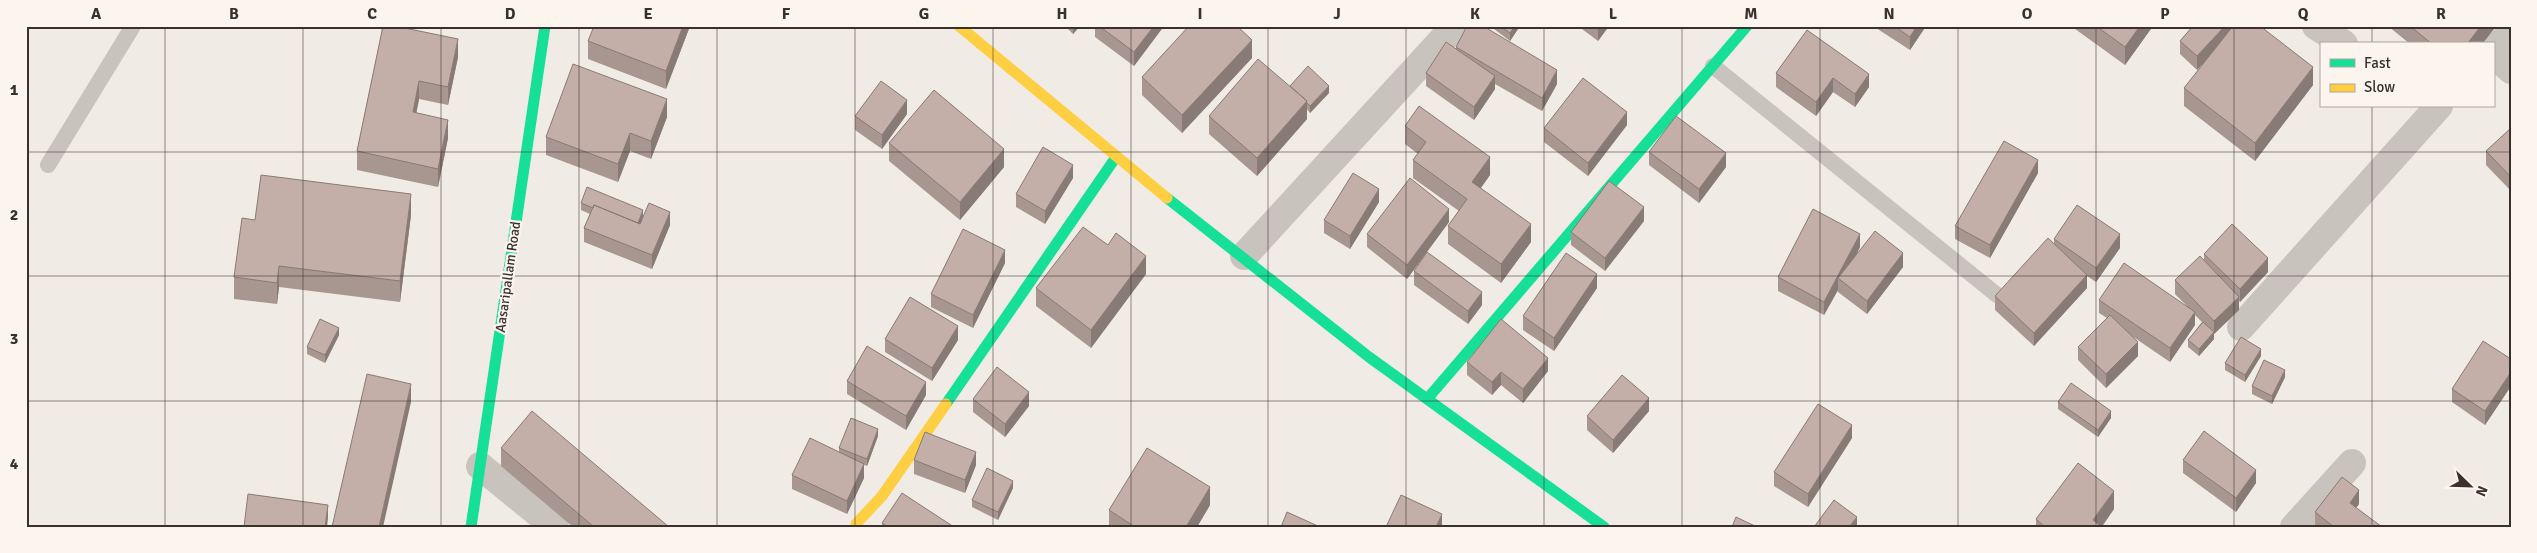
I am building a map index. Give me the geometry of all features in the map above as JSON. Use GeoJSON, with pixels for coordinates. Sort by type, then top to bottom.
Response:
{"type":"FeatureCollection","features":[{"type":"Feature","properties":{"kind":"street","name":"Aasaripallam Road"},"geometry":{"type":"LineString","coordinates":[[471,527],[545,26]]}},
{"type":"Feature","properties":{"kind":"street"},"geometry":{"type":"LineString","coordinates":[[959,26],[1116,157],[1244,256],[1368,357],[1428,398],[1604,527]]}},
{"type":"Feature","properties":{"kind":"street"},"geometry":{"type":"LineString","coordinates":[[1244,256],[1455,26]]}},
{"type":"Feature","properties":{"kind":"street"},"geometry":{"type":"LineString","coordinates":[[1428,398],[1747,26]]}},
{"type":"Feature","properties":{"kind":"street"},"geometry":{"type":"LineString","coordinates":[[2316,26],[2341,42]]}},
{"type":"Feature","properties":{"kind":"street"},"geometry":{"type":"LineString","coordinates":[[2494,52],[2511,33]]}},
{"type":"Feature","properties":{"kind":"street"},"geometry":{"type":"LineString","coordinates":[[2494,54],[2511,70]]}},
{"type":"Feature","properties":{"kind":"street"},"geometry":{"type":"LineString","coordinates":[[2241,327],[2437,108]]}},
{"type":"Feature","properties":{"kind":"street"},"geometry":{"type":"LineString","coordinates":[[856,524],[882,496],[1116,157]]}},
{"type":"Feature","properties":{"kind":"street"},"geometry":{"type":"LineString","coordinates":[[2294,527],[2352,462]]}},
{"type":"Feature","properties":{"kind":"street"},"geometry":{"type":"LineString","coordinates":[[480,466],[555,527]]}},
{"type":"Feature","properties":{"kind":"lane"},"geometry":{"type":"LineString","coordinates":[[48,165],[133,26]]}},
{"type":"Feature","properties":{"kind":"lane"},"geometry":{"type":"LineString","coordinates":[[1713,66],[1997,295]]}},
{"type":"Feature","properties":{"kind":"building"},"geometry":{"type":"Polygon","coordinates":[[[383,26],[395,26],[458,39],[448,87],[419,81],[413,112],[448,120],[438,169],[357,151],[383,26]]]}},
{"type":"Feature","properties":{"kind":"building"},"geometry":{"type":"Polygon","coordinates":[[[594,26],[683,26],[666,71],[588,41],[594,26]]]}},
{"type":"Feature","properties":{"kind":"building"},"geometry":{"type":"Polygon","coordinates":[[[1099,26],[1154,26],[1134,52],[1099,26]]]}},
{"type":"Feature","properties":{"kind":"building"},"geometry":{"type":"Polygon","coordinates":[[[1189,26],[1237,26],[1252,40],[1182,115],[1142,77],[1189,26]]]}},
{"type":"Feature","properties":{"kind":"building"},"geometry":{"type":"Polygon","coordinates":[[[1467,26],[1483,26],[1557,70],[1542,98],[1456,47],[1467,26]]]}},
{"type":"Feature","properties":{"kind":"building"},"geometry":{"type":"Polygon","coordinates":[[[1500,26],[1515,26],[1510,33],[1500,26]]]}},
{"type":"Feature","properties":{"kind":"building"},"geometry":{"type":"Polygon","coordinates":[[[1894,26],[1917,26],[1910,37],[1894,26]]]}},
{"type":"Feature","properties":{"kind":"building"},"geometry":{"type":"Polygon","coordinates":[[[2096,26],[2140,26],[2125,47],[2096,26]]]}},
{"type":"Feature","properties":{"kind":"building"},"geometry":{"type":"Polygon","coordinates":[[[2193,26],[2225,26],[2197,56],[2180,41],[2193,26]]]}},
{"type":"Feature","properties":{"kind":"building"},"geometry":{"type":"Polygon","coordinates":[[[2233,26],[2260,26],[2313,67],[2255,143],[2184,88],[2233,26]]]}},
{"type":"Feature","properties":{"kind":"building"},"geometry":{"type":"Polygon","coordinates":[[[2410,26],[2481,26],[2469,42],[2430,42],[2410,26]]]}},
{"type":"Feature","properties":{"kind":"building"},"geometry":{"type":"Polygon","coordinates":[[[1807,30],[1869,74],[1855,94],[1833,78],[1816,102],[1776,73],[1807,30]]]}},
{"type":"Feature","properties":{"kind":"building"},"geometry":{"type":"Polygon","coordinates":[[[1446,42],[1495,76],[1474,107],[1426,73],[1446,42]]]}},
{"type":"Feature","properties":{"kind":"building"},"geometry":{"type":"Polygon","coordinates":[[[1258,59],[1307,101],[1257,158],[1209,116],[1258,59]]]}},
{"type":"Feature","properties":{"kind":"building"},"geometry":{"type":"Polygon","coordinates":[[[573,64],[667,99],[651,141],[630,133],[618,164],[546,137],[573,64]]]}},
{"type":"Feature","properties":{"kind":"building"},"geometry":{"type":"Polygon","coordinates":[[[1308,66],[1329,86],[1310,106],[1290,86],[1308,66]]]}},
{"type":"Feature","properties":{"kind":"building"},"geometry":{"type":"Polygon","coordinates":[[[1583,78],[1627,112],[1588,163],[1544,128],[1583,78]]]}},
{"type":"Feature","properties":{"kind":"building"},"geometry":{"type":"Polygon","coordinates":[[[881,81],[907,100],[882,135],[855,116],[881,81]]]}},
{"type":"Feature","properties":{"kind":"building"},"geometry":{"type":"Polygon","coordinates":[[[934,90],[1004,149],[960,202],[889,143],[934,90]]]}},
{"type":"Feature","properties":{"kind":"building"},"geometry":{"type":"Polygon","coordinates":[[[1419,106],[1490,157],[1472,182],[1531,224],[1501,264],[1448,226],[1467,199],[1413,160],[1426,142],[1405,126],[1419,106]]]}},
{"type":"Feature","properties":{"kind":"building"},"geometry":{"type":"Polygon","coordinates":[[[1676,116],[1726,153],[1699,189],[1649,152],[1676,116]]]}},
{"type":"Feature","properties":{"kind":"building"},"geometry":{"type":"Polygon","coordinates":[[[2511,128],[2511,177],[2486,151],[2511,128]]]}},
{"type":"Feature","properties":{"kind":"building"},"geometry":{"type":"Polygon","coordinates":[[[2004,141],[2038,160],[1990,245],[1955,226],[2004,141]]]}},
{"type":"Feature","properties":{"kind":"building"},"geometry":{"type":"Polygon","coordinates":[[[1043,147],[1073,165],[1045,211],[1016,194],[1043,147]]]}},
{"type":"Feature","properties":{"kind":"building"},"geometry":{"type":"Polygon","coordinates":[[[1353,173],[1379,189],[1350,236],[1324,220],[1353,173]]]}},
{"type":"Feature","properties":{"kind":"building"},"geometry":{"type":"Polygon","coordinates":[[[261,175],[411,194],[400,281],[279,266],[277,283],[234,277],[242,218],[255,220],[261,175]]]}},
{"type":"Feature","properties":{"kind":"building"},"geometry":{"type":"Polygon","coordinates":[[[1410,178],[1449,209],[1407,265],[1367,234],[1410,178]]]}},
{"type":"Feature","properties":{"kind":"building"},"geometry":{"type":"Polygon","coordinates":[[[1609,181],[1644,207],[1605,258],[1571,232],[1609,181]]]}},
{"type":"Feature","properties":{"kind":"building"},"geometry":{"type":"Polygon","coordinates":[[[587,187],[643,210],[638,223],[594,205],[593,208],[581,203],[587,187]]]}},
{"type":"Feature","properties":{"kind":"building"},"geometry":{"type":"Polygon","coordinates":[[[649,203],[670,212],[652,255],[584,228],[594,205],[640,224],[649,203]]]}},
{"type":"Feature","properties":{"kind":"building"},"geometry":{"type":"Polygon","coordinates":[[[2077,205],[2120,234],[2096,268],[2054,239],[2077,205]]]}},
{"type":"Feature","properties":{"kind":"building"},"geometry":{"type":"Polygon","coordinates":[[[1813,209],[1860,234],[1824,302],[1778,277],[1813,209]]]}},
{"type":"Feature","properties":{"kind":"building"},"geometry":{"type":"Polygon","coordinates":[[[2232,224],[2268,258],[2240,289],[2204,254],[2232,224]]]}},
{"type":"Feature","properties":{"kind":"building"},"geometry":{"type":"Polygon","coordinates":[[[1083,227],[1108,245],[1116,233],[1146,256],[1091,330],[1036,288],[1083,227]]]}},
{"type":"Feature","properties":{"kind":"building"},"geometry":{"type":"Polygon","coordinates":[[[963,229],[1005,250],[973,315],[931,294],[963,229]]]}},
{"type":"Feature","properties":{"kind":"building"},"geometry":{"type":"Polygon","coordinates":[[[1875,231],[1903,253],[1867,301],[1838,278],[1875,231]]]}},
{"type":"Feature","properties":{"kind":"building"},"geometry":{"type":"Polygon","coordinates":[[[2048,238],[2087,275],[2034,333],[1995,296],[2048,238]]]}},
{"type":"Feature","properties":{"kind":"building"},"geometry":{"type":"Polygon","coordinates":[[[1427,252],[1482,292],[1468,311],[1414,271],[1427,252]]]}},
{"type":"Feature","properties":{"kind":"building"},"geometry":{"type":"Polygon","coordinates":[[[1566,253],[1597,274],[1554,338],[1523,316],[1566,253]]]}},
{"type":"Feature","properties":{"kind":"building"},"geometry":{"type":"Polygon","coordinates":[[[2200,256],[2239,297],[2214,321],[2175,280],[2200,256]]]}},
{"type":"Feature","properties":{"kind":"building"},"geometry":{"type":"Polygon","coordinates":[[[2124,263],[2195,312],[2170,348],[2099,300],[2124,263]]]}},
{"type":"Feature","properties":{"kind":"building"},"geometry":{"type":"Polygon","coordinates":[[[910,297],[958,326],[932,368],[885,339],[910,297]]]}},
{"type":"Feature","properties":{"kind":"building"},"geometry":{"type":"Polygon","coordinates":[[[2110,315],[2138,342],[2106,374],[2078,347],[2110,315]]]}},
{"type":"Feature","properties":{"kind":"building"},"geometry":{"type":"Polygon","coordinates":[[[320,319],[339,328],[325,355],[307,347],[320,319]]]}},
{"type":"Feature","properties":{"kind":"building"},"geometry":{"type":"Polygon","coordinates":[[[1501,319],[1548,358],[1523,389],[1501,372],[1492,382],[1467,362],[1501,319]]]}},
{"type":"Feature","properties":{"kind":"building"},"geometry":{"type":"Polygon","coordinates":[[[2203,322],[2214,332],[2199,349],[2188,340],[2203,322]]]}},
{"type":"Feature","properties":{"kind":"building"},"geometry":{"type":"Polygon","coordinates":[[[2241,337],[2261,349],[2245,375],[2225,363],[2241,337]]]}},
{"type":"Feature","properties":{"kind":"building"},"geometry":{"type":"Polygon","coordinates":[[[2483,341],[2511,359],[2511,372],[2485,411],[2452,389],[2483,341]]]}},
{"type":"Feature","properties":{"kind":"building"},"geometry":{"type":"Polygon","coordinates":[[[867,346],[926,382],[906,416],[847,381],[867,346]]]}},
{"type":"Feature","properties":{"kind":"building"},"geometry":{"type":"Polygon","coordinates":[[[2264,360],[2285,370],[2272,396],[2252,386],[2264,360]]]}},
{"type":"Feature","properties":{"kind":"building"},"geometry":{"type":"Polygon","coordinates":[[[997,367],[1029,392],[1005,424],[973,399],[997,367]]]}},
{"type":"Feature","properties":{"kind":"building"},"geometry":{"type":"Polygon","coordinates":[[[367,374],[411,384],[379,527],[332,527],[367,374]]]}},
{"type":"Feature","properties":{"kind":"building"},"geometry":{"type":"Polygon","coordinates":[[[1622,375],[1649,398],[1613,440],[1587,416],[1622,375]]]}},
{"type":"Feature","properties":{"kind":"building"},"geometry":{"type":"Polygon","coordinates":[[[2071,383],[2111,411],[2098,430],[2058,402],[2071,383]]]}},
{"type":"Feature","properties":{"kind":"building"},"geometry":{"type":"Polygon","coordinates":[[[1818,404],[1852,425],[1808,494],[1774,472],[1818,404]]]}},
{"type":"Feature","properties":{"kind":"building"},"geometry":{"type":"Polygon","coordinates":[[[532,411],[669,527],[594,527],[501,448],[532,411]]]}},
{"type":"Feature","properties":{"kind":"building"},"geometry":{"type":"Polygon","coordinates":[[[851,418],[878,429],[867,459],[839,448],[851,418]]]}},
{"type":"Feature","properties":{"kind":"building"},"geometry":{"type":"Polygon","coordinates":[[[2204,431],[2256,470],[2236,498],[2183,460],[2204,431]]]}},
{"type":"Feature","properties":{"kind":"building"},"geometry":{"type":"Polygon","coordinates":[[[925,432],[976,452],[965,480],[914,460],[925,432]]]}},
{"type":"Feature","properties":{"kind":"building"},"geometry":{"type":"Polygon","coordinates":[[[810,438],[864,464],[847,501],[792,475],[810,438]]]}},
{"type":"Feature","properties":{"kind":"building"},"geometry":{"type":"Polygon","coordinates":[[[1147,448],[1210,487],[1186,527],[1135,527],[1109,510],[1147,448]]]}},
{"type":"Feature","properties":{"kind":"building"},"geometry":{"type":"Polygon","coordinates":[[[2078,463],[2114,491],[2093,520],[2102,527],[2045,527],[2036,519],[2078,463]]]}},
{"type":"Feature","properties":{"kind":"building"},"geometry":{"type":"Polygon","coordinates":[[[987,468],[1013,481],[998,512],[972,500],[987,468]]]}},
{"type":"Feature","properties":{"kind":"building"},"geometry":{"type":"Polygon","coordinates":[[[2342,477],[2359,490],[2350,503],[2382,527],[2334,527],[2315,512],[2342,477]]]}},
{"type":"Feature","properties":{"kind":"building"},"geometry":{"type":"Polygon","coordinates":[[[902,493],[954,527],[888,527],[882,523],[902,493]]]}},
{"type":"Feature","properties":{"kind":"building"},"geometry":{"type":"Polygon","coordinates":[[[248,494],[328,505],[325,527],[244,527],[248,494]]]}},
{"type":"Feature","properties":{"kind":"building"},"geometry":{"type":"Polygon","coordinates":[[[1401,495],[1442,514],[1436,527],[1386,527],[1401,495]]]}},
{"type":"Feature","properties":{"kind":"building"},"geometry":{"type":"Polygon","coordinates":[[[1834,500],[1857,517],[1849,527],[1814,527],[1834,500]]]}},
{"type":"Feature","properties":{"kind":"building"},"geometry":{"type":"Polygon","coordinates":[[[1287,512],[1320,527],[1281,527],[1287,512]]]}},
{"type":"Feature","properties":{"kind":"building"},"geometry":{"type":"Polygon","coordinates":[[[1736,517],[1757,527],[1732,527],[1736,517]]]}},
{"type":"Feature","properties":{"kind":"traffic: fast"},"geometry":{"type":"LineString","coordinates":[[471,527],[545,26]]}},
{"type":"Feature","properties":{"kind":"traffic: fast"},"geometry":{"type":"LineString","coordinates":[[1428,398],[1747,26]]}},
{"type":"Feature","properties":{"kind":"traffic: fast"},"geometry":{"type":"LineString","coordinates":[[946,404],[1116,157]]}},
{"type":"Feature","properties":{"kind":"traffic: fast"},"geometry":{"type":"LineString","coordinates":[[1167,198],[1369,357],[1604,527]]}},
{"type":"Feature","properties":{"kind":"traffic: slow"},"geometry":{"type":"LineString","coordinates":[[959,26],[1167,198]]}},
{"type":"Feature","properties":{"kind":"traffic: slow"},"geometry":{"type":"LineString","coordinates":[[856,524],[882,496],[946,404]]}}]}
